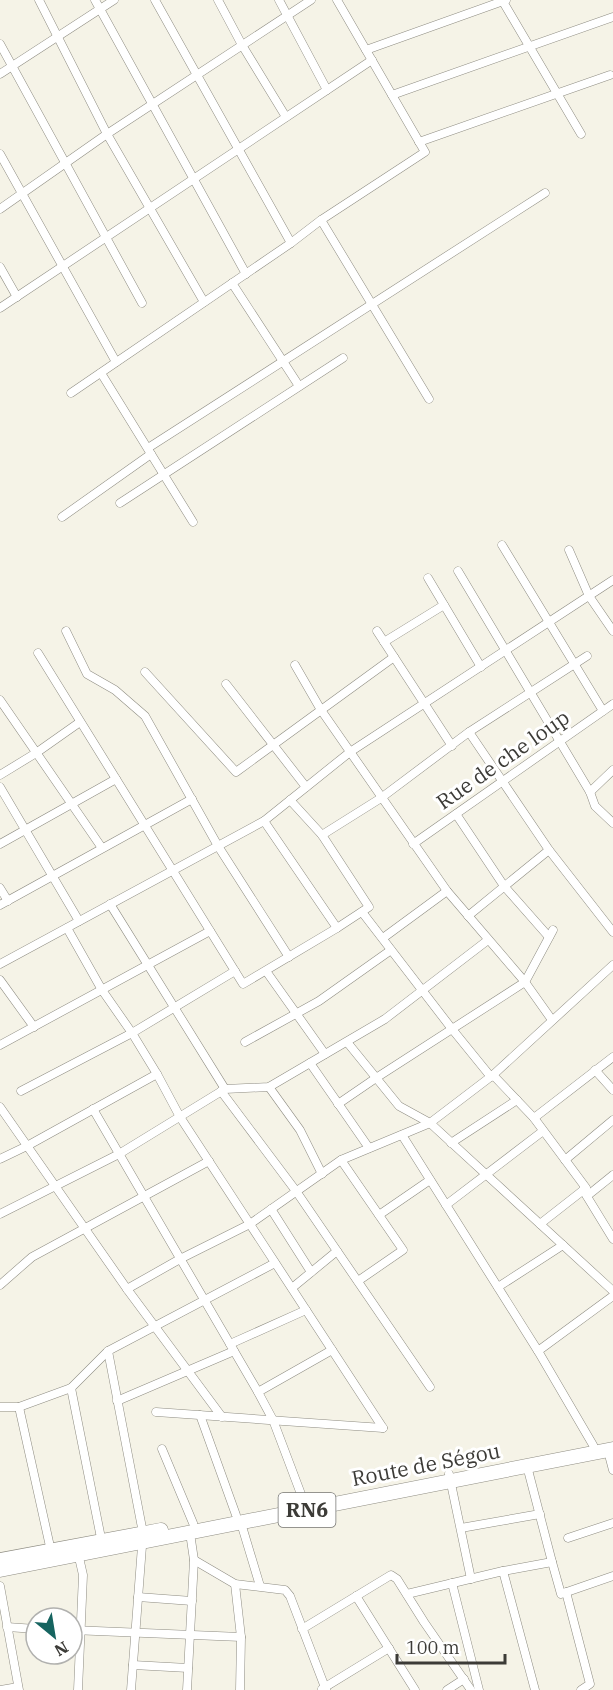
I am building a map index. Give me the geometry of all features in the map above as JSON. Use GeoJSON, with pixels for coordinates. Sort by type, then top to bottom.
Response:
{"type":"FeatureCollection","features":[{"type":"Feature","properties":{"kind":"highway","name":"Route de Ségou"},"geometry":{"type":"LineString","coordinates":[[0,1570],[77,1551],[450,1478],[593,1445],[611,1447]]}},
{"type":"Feature","properties":{"kind":"highway","name":"Route de Ségou"},"geometry":{"type":"LineString","coordinates":[[239,1519],[304,1502],[527,1467],[611,1447]]}},
{"type":"Feature","properties":{"kind":"highway","name":"Route de Ségou"},"geometry":{"type":"LineString","coordinates":[[0,1560],[51,1551],[77,1551]]}},
{"type":"Feature","properties":{"kind":"street"},"geometry":{"type":"LineString","coordinates":[[39,0],[107,134],[204,302]]}},
{"type":"Feature","properties":{"kind":"street"},"geometry":{"type":"LineString","coordinates":[[96,0],[246,274]]}},
{"type":"Feature","properties":{"kind":"street"},"geometry":{"type":"LineString","coordinates":[[0,74],[114,0]]}},
{"type":"Feature","properties":{"kind":"street"},"geometry":{"type":"LineString","coordinates":[[155,0],[291,243]]}},
{"type":"Feature","properties":{"kind":"street"},"geometry":{"type":"LineString","coordinates":[[218,0],[242,45],[286,117]]}},
{"type":"Feature","properties":{"kind":"street"},"geometry":{"type":"LineString","coordinates":[[279,0],[327,90]]}},
{"type":"Feature","properties":{"kind":"street"},"geometry":{"type":"LineString","coordinates":[[0,209],[107,134],[311,0]]}},
{"type":"Feature","properties":{"kind":"street"},"geometry":{"type":"LineString","coordinates":[[71,393],[291,243],[321,220],[425,152],[338,0]]}},
{"type":"Feature","properties":{"kind":"street"},"geometry":{"type":"LineString","coordinates":[[366,50],[504,0],[581,134]]}},
{"type":"Feature","properties":{"kind":"street"},"geometry":{"type":"LineString","coordinates":[[392,95],[613,17]]}},
{"type":"Feature","properties":{"kind":"street"},"geometry":{"type":"LineString","coordinates":[[0,44],[142,303]]}},
{"type":"Feature","properties":{"kind":"street"},"geometry":{"type":"LineString","coordinates":[[0,308],[372,60]]}},
{"type":"Feature","properties":{"kind":"street"},"geometry":{"type":"LineString","coordinates":[[419,142],[610,75]]}},
{"type":"Feature","properties":{"kind":"street"},"geometry":{"type":"LineString","coordinates":[[0,154],[116,362]]}},
{"type":"Feature","properties":{"kind":"street"},"geometry":{"type":"LineString","coordinates":[[63,517],[149,451],[283,361],[545,193]]}},
{"type":"Feature","properties":{"kind":"street"},"geometry":{"type":"LineString","coordinates":[[321,220],[429,399]]}},
{"type":"Feature","properties":{"kind":"street"},"geometry":{"type":"LineString","coordinates":[[0,267],[17,297]]}},
{"type":"Feature","properties":{"kind":"street"},"geometry":{"type":"LineString","coordinates":[[232,283],[299,386]]}},
{"type":"Feature","properties":{"kind":"street"},"geometry":{"type":"LineString","coordinates":[[120,503],[343,358]]}},
{"type":"Feature","properties":{"kind":"street"},"geometry":{"type":"LineString","coordinates":[[101,373],[193,522]]}},
{"type":"Feature","properties":{"kind":"street"},"geometry":{"type":"LineString","coordinates":[[502,545],[603,711]]}},
{"type":"Feature","properties":{"kind":"street"},"geometry":{"type":"LineString","coordinates":[[569,550],[589,596],[613,631]]}},
{"type":"Feature","properties":{"kind":"street"},"geometry":{"type":"LineString","coordinates":[[458,571],[590,792],[595,806],[613,823]]}},
{"type":"Feature","properties":{"kind":"street"},"geometry":{"type":"LineString","coordinates":[[428,578],[481,667]]}},
{"type":"Feature","properties":{"kind":"street"},"geometry":{"type":"LineString","coordinates":[[0,964],[264,821],[350,752],[613,580]]}},
{"type":"Feature","properties":{"kind":"street"},"geometry":{"type":"LineString","coordinates":[[384,642],[444,605]]}},
{"type":"Feature","properties":{"kind":"street"},"geometry":{"type":"LineString","coordinates":[[376,631],[452,746]]}},
{"type":"Feature","properties":{"kind":"street"},"geometry":{"type":"LineString","coordinates":[[66,632],[87,674],[115,690],[145,716],[218,846],[289,957]]}},
{"type":"Feature","properties":{"kind":"street"},"geometry":{"type":"LineString","coordinates":[[38,653],[243,984],[369,907],[322,835],[290,800]]}},
{"type":"Feature","properties":{"kind":"street"},"geometry":{"type":"LineString","coordinates":[[322,835],[381,798],[469,732],[587,656]]}},
{"type":"Feature","properties":{"kind":"street"},"geometry":{"type":"LineString","coordinates":[[144,672],[236,772],[394,657]]}},
{"type":"Feature","properties":{"kind":"street"},"geometry":{"type":"LineString","coordinates":[[295,665],[321,710],[447,891],[525,982],[552,1020]]}},
{"type":"Feature","properties":{"kind":"street"},"geometry":{"type":"LineString","coordinates":[[226,684],[306,787]]}},
{"type":"Feature","properties":{"kind":"street"},"geometry":{"type":"LineString","coordinates":[[0,699],[102,849]]}},
{"type":"Feature","properties":{"kind":"street","name":"Rue de che loup"},"geometry":{"type":"LineString","coordinates":[[413,844],[613,704]]}},
{"type":"Feature","properties":{"kind":"street"},"geometry":{"type":"LineString","coordinates":[[0,775],[81,722]]}},
{"type":"Feature","properties":{"kind":"street"},"geometry":{"type":"LineString","coordinates":[[469,732],[549,850],[613,932]]}},
{"type":"Feature","properties":{"kind":"street"},"geometry":{"type":"LineString","coordinates":[[590,792],[613,770]]}},
{"type":"Feature","properties":{"kind":"street"},"geometry":{"type":"LineString","coordinates":[[0,844],[116,779]]}},
{"type":"Feature","properties":{"kind":"street"},"geometry":{"type":"LineString","coordinates":[[0,787],[79,921]]}},
{"type":"Feature","properties":{"kind":"street"},"geometry":{"type":"LineString","coordinates":[[0,888],[4,903],[192,799]]}},
{"type":"Feature","properties":{"kind":"street"},"geometry":{"type":"LineString","coordinates":[[338,1104],[525,982],[551,934],[504,886],[456,814]]}},
{"type":"Feature","properties":{"kind":"street"},"geometry":{"type":"LineString","coordinates":[[264,821],[337,928]]}},
{"type":"Feature","properties":{"kind":"street"},"geometry":{"type":"LineString","coordinates":[[468,916],[549,850]]}},
{"type":"Feature","properties":{"kind":"street"},"geometry":{"type":"LineString","coordinates":[[382,939],[447,891]]}},
{"type":"Feature","properties":{"kind":"street"},"geometry":{"type":"LineString","coordinates":[[110,904],[223,1090],[296,1191],[430,1387]]}},
{"type":"Feature","properties":{"kind":"street"},"geometry":{"type":"LineString","coordinates":[[362,912],[452,1029],[492,1076],[534,1118],[586,1188],[585,1193],[613,1239]]}},
{"type":"Feature","properties":{"kind":"street"},"geometry":{"type":"LineString","coordinates":[[67,928],[102,990],[157,1074],[180,1117],[383,1428],[156,1412]]}},
{"type":"Feature","properties":{"kind":"street"},"geometry":{"type":"LineString","coordinates":[[0,1046],[210,931]]}},
{"type":"Feature","properties":{"kind":"street"},"geometry":{"type":"LineString","coordinates":[[0,1214],[119,1154],[223,1090],[269,1087],[385,1019],[488,940]]}},
{"type":"Feature","properties":{"kind":"street"},"geometry":{"type":"LineString","coordinates":[[245,1042],[320,1001],[391,950]]}},
{"type":"Feature","properties":{"kind":"street"},"geometry":{"type":"LineString","coordinates":[[127,1289],[180,1258],[250,1224],[341,1160],[430,1123],[492,1076],[613,965]]}},
{"type":"Feature","properties":{"kind":"street"},"geometry":{"type":"LineString","coordinates":[[21,1091],[132,1033],[235,971]]}},
{"type":"Feature","properties":{"kind":"street"},"geometry":{"type":"LineString","coordinates":[[266,971],[325,1054]]}},
{"type":"Feature","properties":{"kind":"street"},"geometry":{"type":"LineString","coordinates":[[0,980],[34,1027]]}},
{"type":"Feature","properties":{"kind":"street"},"geometry":{"type":"LineString","coordinates":[[347,1042],[399,1106],[430,1123],[613,1291]]}},
{"type":"Feature","properties":{"kind":"street"},"geometry":{"type":"LineString","coordinates":[[534,1118],[613,1057]]}},
{"type":"Feature","properties":{"kind":"street"},"geometry":{"type":"LineString","coordinates":[[310,1063],[369,1148]]}},
{"type":"Feature","properties":{"kind":"street"},"geometry":{"type":"LineString","coordinates":[[595,1070],[613,1090]]}},
{"type":"Feature","properties":{"kind":"street"},"geometry":{"type":"LineString","coordinates":[[0,1158],[27,1146],[157,1074]]}},
{"type":"Feature","properties":{"kind":"street"},"geometry":{"type":"LineString","coordinates":[[269,1087],[300,1130],[322,1174]]}},
{"type":"Feature","properties":{"kind":"street"},"geometry":{"type":"LineString","coordinates":[[451,1143],[517,1100]]}},
{"type":"Feature","properties":{"kind":"street"},"geometry":{"type":"LineString","coordinates":[[0,1107],[127,1289],[222,1416]]}},
{"type":"Feature","properties":{"kind":"street"},"geometry":{"type":"LineString","coordinates":[[93,1109],[258,1392],[273,1420],[304,1502]]}},
{"type":"Feature","properties":{"kind":"street"},"geometry":{"type":"LineString","coordinates":[[565,1160],[613,1120]]}},
{"type":"Feature","properties":{"kind":"street"},"geometry":{"type":"LineString","coordinates":[[446,1205],[543,1131]]}},
{"type":"Feature","properties":{"kind":"street"},"geometry":{"type":"LineString","coordinates":[[402,1135],[538,1351],[593,1445]]}},
{"type":"Feature","properties":{"kind":"street"},"geometry":{"type":"LineString","coordinates":[[341,1160],[404,1250],[358,1281]]}},
{"type":"Feature","properties":{"kind":"street"},"geometry":{"type":"LineString","coordinates":[[0,1285],[32,1257],[209,1161]]}},
{"type":"Feature","properties":{"kind":"street"},"geometry":{"type":"LineString","coordinates":[[540,1224],[613,1175]]}},
{"type":"Feature","properties":{"kind":"street"},"geometry":{"type":"LineString","coordinates":[[379,1215],[430,1180]]}},
{"type":"Feature","properties":{"kind":"street"},"geometry":{"type":"LineString","coordinates":[[271,1209],[311,1272]]}},
{"type":"Feature","properties":{"kind":"street"},"geometry":{"type":"LineString","coordinates":[[498,1287],[563,1245]]}},
{"type":"Feature","properties":{"kind":"street"},"geometry":{"type":"LineString","coordinates":[[292,1288],[337,1251]]}},
{"type":"Feature","properties":{"kind":"street"},"geometry":{"type":"LineString","coordinates":[[0,1407],[19,1407],[71,1388],[108,1351],[275,1263]]}},
{"type":"Feature","properties":{"kind":"street"},"geometry":{"type":"LineString","coordinates":[[538,1351],[613,1296]]}},
{"type":"Feature","properties":{"kind":"street"},"geometry":{"type":"LineString","coordinates":[[117,1401],[189,1371],[306,1310]]}},
{"type":"Feature","properties":{"kind":"street"},"geometry":{"type":"LineString","coordinates":[[258,1392],[332,1350]]}},
{"type":"Feature","properties":{"kind":"street"},"geometry":{"type":"LineString","coordinates":[[108,1351],[142,1538],[131,1690]]}},
{"type":"Feature","properties":{"kind":"street"},"geometry":{"type":"LineString","coordinates":[[71,1388],[102,1546]]}},
{"type":"Feature","properties":{"kind":"street"},"geometry":{"type":"LineString","coordinates":[[19,1407],[51,1551]]}},
{"type":"Feature","properties":{"kind":"street"},"geometry":{"type":"LineString","coordinates":[[200,1415],[239,1519],[260,1586]]}},
{"type":"Feature","properties":{"kind":"street"},"geometry":{"type":"LineString","coordinates":[[611,1447],[613,1470]]}},
{"type":"Feature","properties":{"kind":"street"},"geometry":{"type":"LineString","coordinates":[[162,1449],[192,1528],[194,1560],[187,1690]]}},
{"type":"Feature","properties":{"kind":"street"},"geometry":{"type":"LineString","coordinates":[[527,1467],[561,1594],[613,1576]]}},
{"type":"Feature","properties":{"kind":"street"},"geometry":{"type":"LineString","coordinates":[[450,1478],[471,1579]]}},
{"type":"Feature","properties":{"kind":"street"},"geometry":{"type":"LineString","coordinates":[[461,1528],[540,1514]]}},
{"type":"Feature","properties":{"kind":"street"},"geometry":{"type":"LineString","coordinates":[[568,1538],[613,1522]]}},
{"type":"Feature","properties":{"kind":"street"},"geometry":{"type":"LineString","coordinates":[[77,1551],[83,1575],[79,1606]]}},
{"type":"Feature","properties":{"kind":"street"},"geometry":{"type":"LineString","coordinates":[[194,1560],[235,1584],[285,1590],[290,1596],[324,1689],[389,1648]]}},
{"type":"Feature","properties":{"kind":"street"},"geometry":{"type":"LineString","coordinates":[[407,1594],[552,1562]]}},
{"type":"Feature","properties":{"kind":"street"},"geometry":{"type":"LineString","coordinates":[[503,1571],[535,1690]]}},
{"type":"Feature","properties":{"kind":"street"},"geometry":{"type":"LineString","coordinates":[[302,1629],[391,1575],[398,1579],[424,1622],[471,1690]]}},
{"type":"Feature","properties":{"kind":"street"},"geometry":{"type":"LineString","coordinates":[[452,1583],[479,1690]]}},
{"type":"Feature","properties":{"kind":"street"},"geometry":{"type":"LineString","coordinates":[[235,1584],[241,1637],[240,1690]]}},
{"type":"Feature","properties":{"kind":"street"},"geometry":{"type":"LineString","coordinates":[[0,1586],[18,1688],[0,1690]]}},
{"type":"Feature","properties":{"kind":"street"},"geometry":{"type":"LineString","coordinates":[[566,1592],[590,1684],[581,1690]]}},
{"type":"Feature","properties":{"kind":"street"},"geometry":{"type":"LineString","coordinates":[[356,1596],[415,1690]]}},
{"type":"Feature","properties":{"kind":"street"},"geometry":{"type":"LineString","coordinates":[[138,1597],[192,1601]]}},
{"type":"Feature","properties":{"kind":"street"},"geometry":{"type":"LineString","coordinates":[[7,1627],[24,1628]]}},
{"type":"Feature","properties":{"kind":"street"},"geometry":{"type":"LineString","coordinates":[[84,1630],[241,1637]]}},
{"type":"Feature","properties":{"kind":"street"},"geometry":{"type":"LineString","coordinates":[[133,1665],[188,1668]]}},
{"type":"Feature","properties":{"kind":"street"},"geometry":{"type":"LineString","coordinates":[[77,1666],[78,1690]]}},
{"type":"Feature","properties":{"kind":"street"},"geometry":{"type":"LineString","coordinates":[[447,1690],[464,1679]]}}]}
